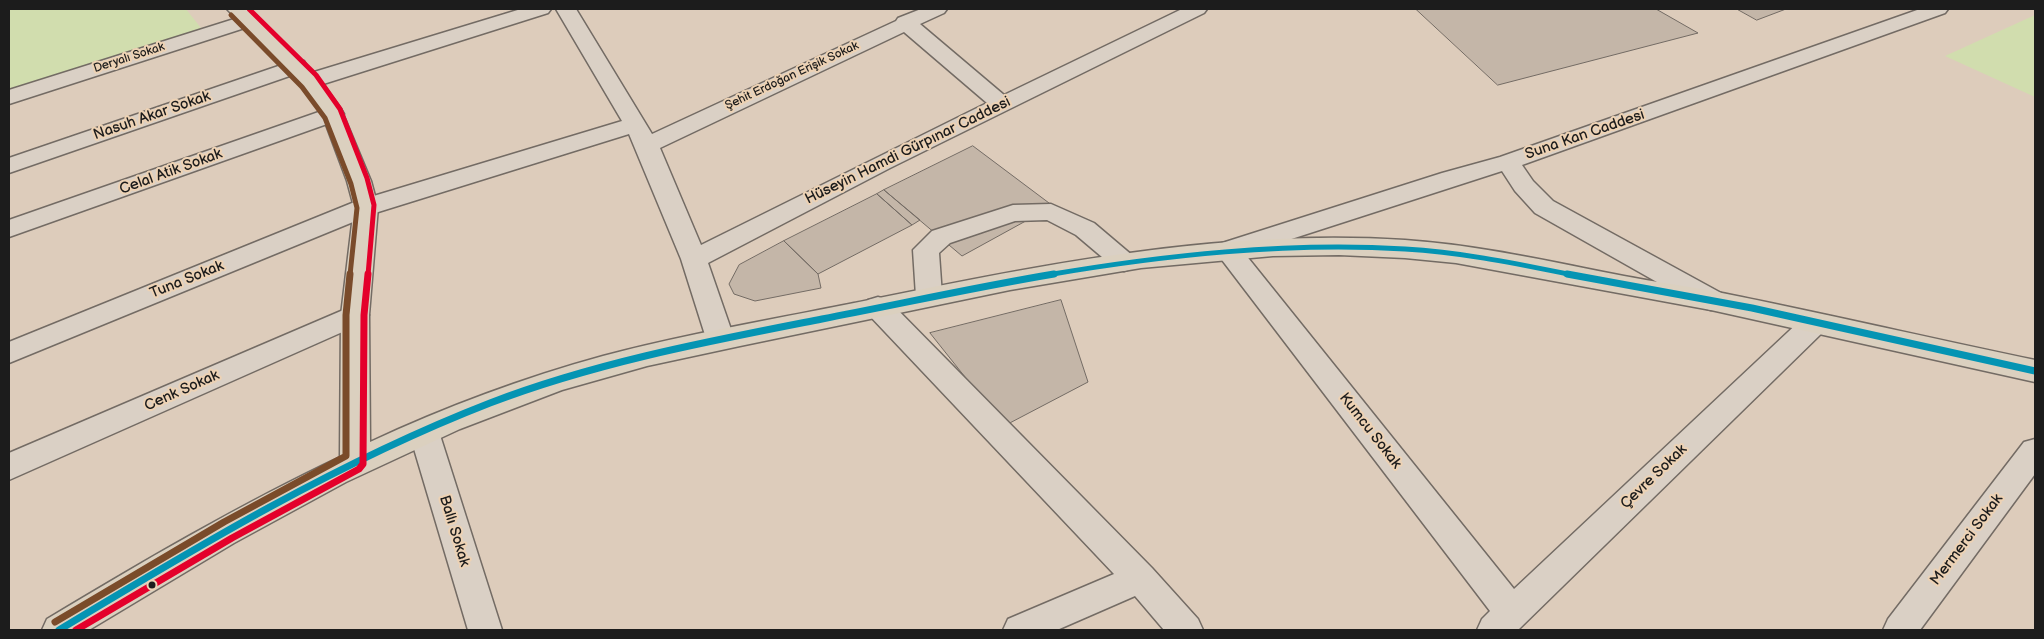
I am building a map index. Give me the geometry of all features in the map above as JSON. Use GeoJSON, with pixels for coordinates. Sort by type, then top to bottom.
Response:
{"type":"FeatureCollection","features":[{"type":"Feature","properties":{"kind":"main road"},"geometry":{"type":"LineString","coordinates":[[243,15],[303,73],[333,114],[348,150],[366,207],[355,315],[355,461]]}},
{"type":"Feature","properties":{"kind":"main road"},"geometry":{"type":"LineString","coordinates":[[59,630],[228,530],[355,461],[510,396],[574,375],[720,338],[878,307],[991,282],[1124,262],[1228,250],[1326,245],[1465,254],[1711,300],[2035,371]]}},
{"type":"Feature","properties":{"kind":"street","name":"Nasuh Akar Sokak"},"geometry":{"type":"LineString","coordinates":[[9,166],[303,73],[541,9]]}},
{"type":"Feature","properties":{"kind":"street"},"geometry":{"type":"LineString","coordinates":[[566,9],[646,145],[694,259],[720,338]]}},
{"type":"Feature","properties":{"kind":"street","name":"Şehit Erdoğan Erişik Sokak"},"geometry":{"type":"LineString","coordinates":[[646,145],[905,22],[937,9]]}},
{"type":"Feature","properties":{"kind":"street","name":"Hüseyin Hamdi Gürpınar Caddesi"},"geometry":{"type":"LineString","coordinates":[[694,259],[882,163],[1197,9]]}},
{"type":"Feature","properties":{"kind":"street","name":"Suna Kan Caddesi"},"geometry":{"type":"LineString","coordinates":[[1228,250],[1451,178],[1508,162],[1938,9]]}},
{"type":"Feature","properties":{"kind":"street","name":"Deryalı Sokak"},"geometry":{"type":"LineString","coordinates":[[9,96],[243,15]]}},
{"type":"Feature","properties":{"kind":"street"},"geometry":{"type":"LineString","coordinates":[[905,22],[1002,104]]}},
{"type":"Feature","properties":{"kind":"street","name":"Celal Atik Sokak"},"geometry":{"type":"LineString","coordinates":[[9,229],[333,114]]}},
{"type":"Feature","properties":{"kind":"street"},"geometry":{"type":"LineString","coordinates":[[366,207],[634,124]]}},
{"type":"Feature","properties":{"kind":"street"},"geometry":{"type":"LineString","coordinates":[[1508,162],[1524,186],[1544,207],[1711,300]]}},
{"type":"Feature","properties":{"kind":"street","name":"Tuna Sokak"},"geometry":{"type":"LineString","coordinates":[[9,353],[366,207]]}},
{"type":"Feature","properties":{"kind":"street"},"geometry":{"type":"LineString","coordinates":[[929,296],[926,250],[941,237],[1013,212],[1051,212],[1085,229],[1124,262]]}},
{"type":"Feature","properties":{"kind":"street","name":"Kumcu Sokak"},"geometry":{"type":"LineString","coordinates":[[1228,250],[1503,621]]}},
{"type":"Feature","properties":{"kind":"street"},"geometry":{"type":"LineString","coordinates":[[878,307],[1140,578],[1186,630]]}},
{"type":"Feature","properties":{"kind":"street","name":"Cenk Sokak"},"geometry":{"type":"LineString","coordinates":[[9,467],[355,315]]}},
{"type":"Feature","properties":{"kind":"street","name":"Çevre Sokak"},"geometry":{"type":"LineString","coordinates":[[1503,621],[1814,324]]}},
{"type":"Feature","properties":{"kind":"street","name":"Ballı Sokak"},"geometry":{"type":"LineString","coordinates":[[424,432],[485,630]]}},
{"type":"Feature","properties":{"kind":"street","name":"Mermerci Sokak"},"geometry":{"type":"LineString","coordinates":[[1900,630],[2035,451]]}},
{"type":"Feature","properties":{"kind":"street"},"geometry":{"type":"LineString","coordinates":[[1020,630],[1140,578]]}},
{"type":"Feature","properties":{"kind":"green space"},"geometry":{"type":"Polygon","coordinates":[[[9,9],[186,9],[201,28],[159,44],[31,85],[9,89],[9,9]]]}},
{"type":"Feature","properties":{"kind":"green space"},"geometry":{"type":"Polygon","coordinates":[[[2035,15],[2035,97],[1945,56],[2035,15]]]}},
{"type":"Feature","properties":{"kind":"building"},"geometry":{"type":"Polygon","coordinates":[[[1416,9],[1656,9],[1698,33],[1498,85],[1416,9]]]}},
{"type":"Feature","properties":{"kind":"building"},"geometry":{"type":"Polygon","coordinates":[[[1737,9],[1786,9],[1757,20],[1737,9]]]}},
{"type":"Feature","properties":{"kind":"building"},"geometry":{"type":"Polygon","coordinates":[[[973,146],[1053,206],[962,256],[884,190],[973,146]]]}},
{"type":"Feature","properties":{"kind":"building"},"geometry":{"type":"Polygon","coordinates":[[[884,190],[920,220],[912,225],[877,194],[884,190]]]}},
{"type":"Feature","properties":{"kind":"building"},"geometry":{"type":"Polygon","coordinates":[[[877,194],[912,225],[818,274],[784,241],[877,194]]]}},
{"type":"Feature","properties":{"kind":"building"},"geometry":{"type":"Polygon","coordinates":[[[784,241],[818,274],[821,288],[755,301],[734,294],[729,284],[739,265],[784,241]]]}},
{"type":"Feature","properties":{"kind":"building"},"geometry":{"type":"Polygon","coordinates":[[[1061,300],[1088,382],[1004,426],[930,333],[1061,300]]]}},
{"type":"Feature","properties":{"kind":"transit line"},"geometry":{"type":"LineString","coordinates":[[76,630],[232,538],[359,469],[363,464],[364,315],[374,205],[367,178],[340,109],[316,75],[249,9]]}},
{"type":"Feature","properties":{"kind":"transit line"},"geometry":{"type":"LineString","coordinates":[[55,622],[224,522],[346,456],[346,315],[357,208],[351,184],[325,118],[302,87],[231,15]]}},
{"type":"Feature","properties":{"kind":"transit line"},"geometry":{"type":"LineString","coordinates":[[59,630],[239,523],[364,458],[427,429],[492,403],[558,380],[643,357],[729,337],[1026,278],[1152,259],[1278,248],[1341,247],[1432,251],[1512,263],[1752,308],[2035,371]]}}]}
